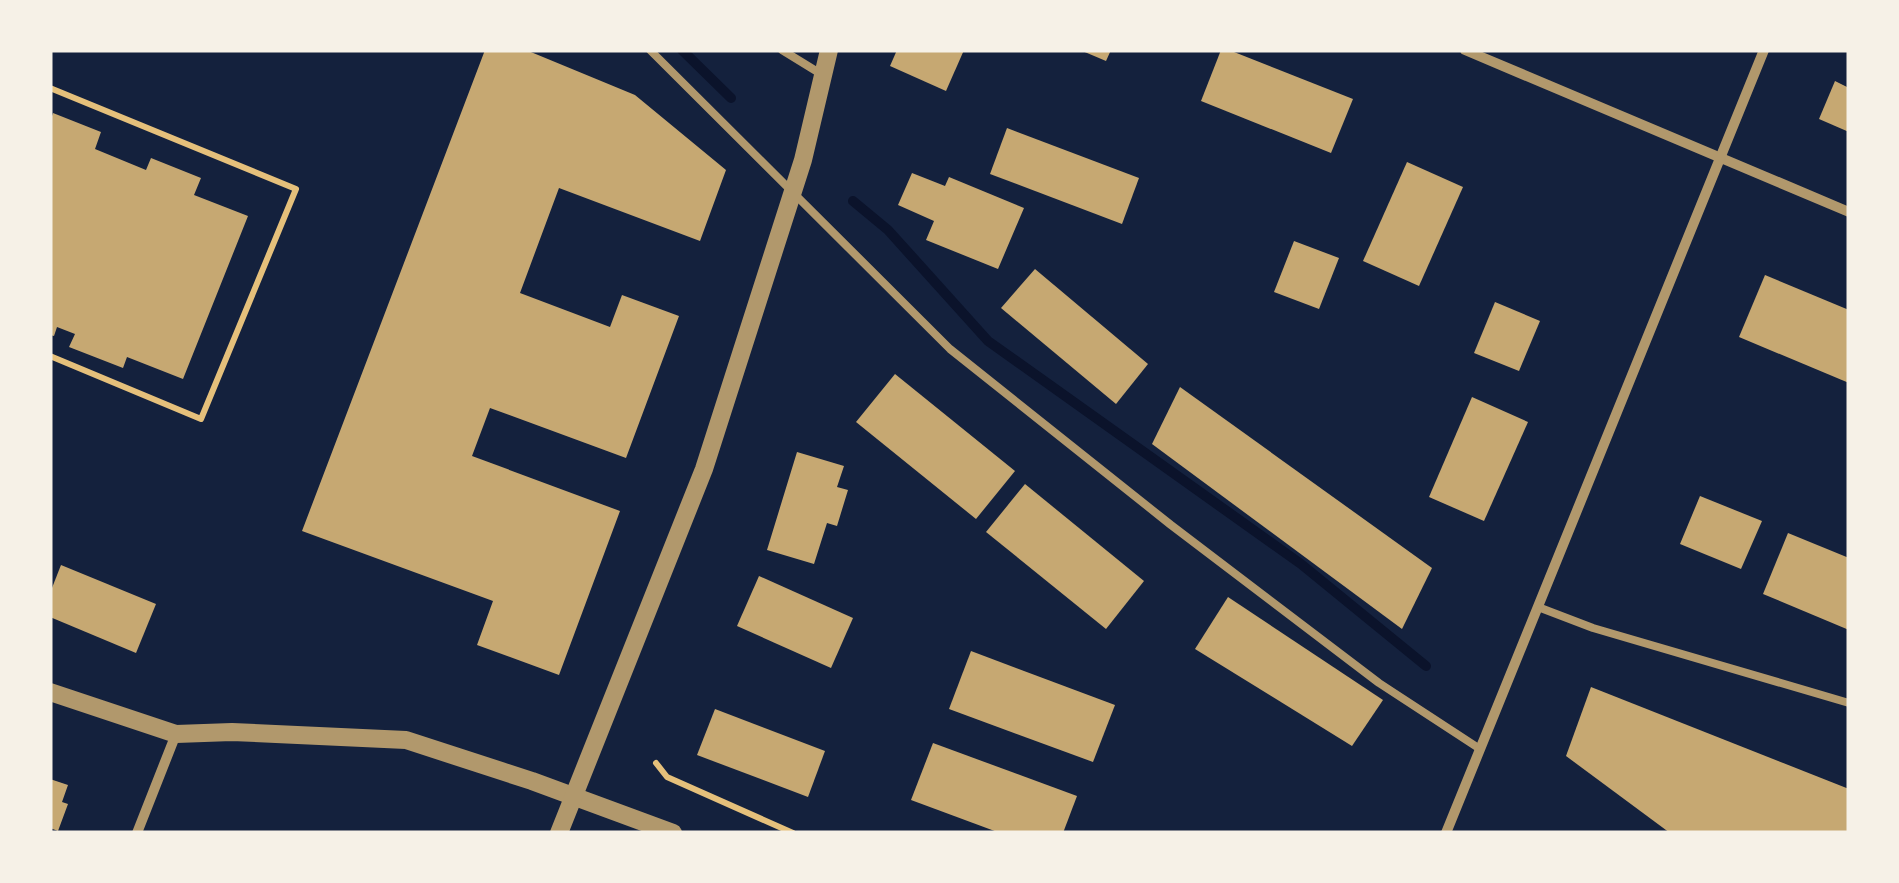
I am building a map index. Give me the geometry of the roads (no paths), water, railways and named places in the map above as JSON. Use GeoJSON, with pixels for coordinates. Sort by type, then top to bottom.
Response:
{"type":"FeatureCollection","features":[{"type":"Feature","properties":{"kind":"street"},"geometry":{"type":"LineString","coordinates":[[559,833],[704,470],[793,192],[830,50]]}},
{"type":"Feature","properties":{"kind":"street"},"geometry":{"type":"LineString","coordinates":[[1465,50],[1849,212]]}},
{"type":"Feature","properties":{"kind":"street"},"geometry":{"type":"LineString","coordinates":[[1446,833],[1764,50]]}},
{"type":"Feature","properties":{"kind":"street"},"geometry":{"type":"LineString","coordinates":[[50,692],[176,734],[232,732],[406,740],[574,795],[672,833]]}},
{"type":"Feature","properties":{"kind":"street"},"geometry":{"type":"LineString","coordinates":[[137,833],[176,734]]}},
{"type":"Feature","properties":{"kind":"lane"},"geometry":{"type":"LineString","coordinates":[[650,50],[950,349],[1171,525],[1379,682],[1480,749]]}},
{"type":"Feature","properties":{"kind":"lane"},"geometry":{"type":"LineString","coordinates":[[782,50],[825,76]]}},
{"type":"Feature","properties":{"kind":"lane"},"geometry":{"type":"LineString","coordinates":[[1538,607],[1593,628],[1849,702]]}},
{"type":"Feature","properties":{"kind":"waterway"},"geometry":{"type":"LineString","coordinates":[[682,50],[731,98]]}},
{"type":"Feature","properties":{"kind":"waterway"},"geometry":{"type":"LineString","coordinates":[[853,201],[888,230],[988,341],[1301,564],[1426,666]]}}]}
